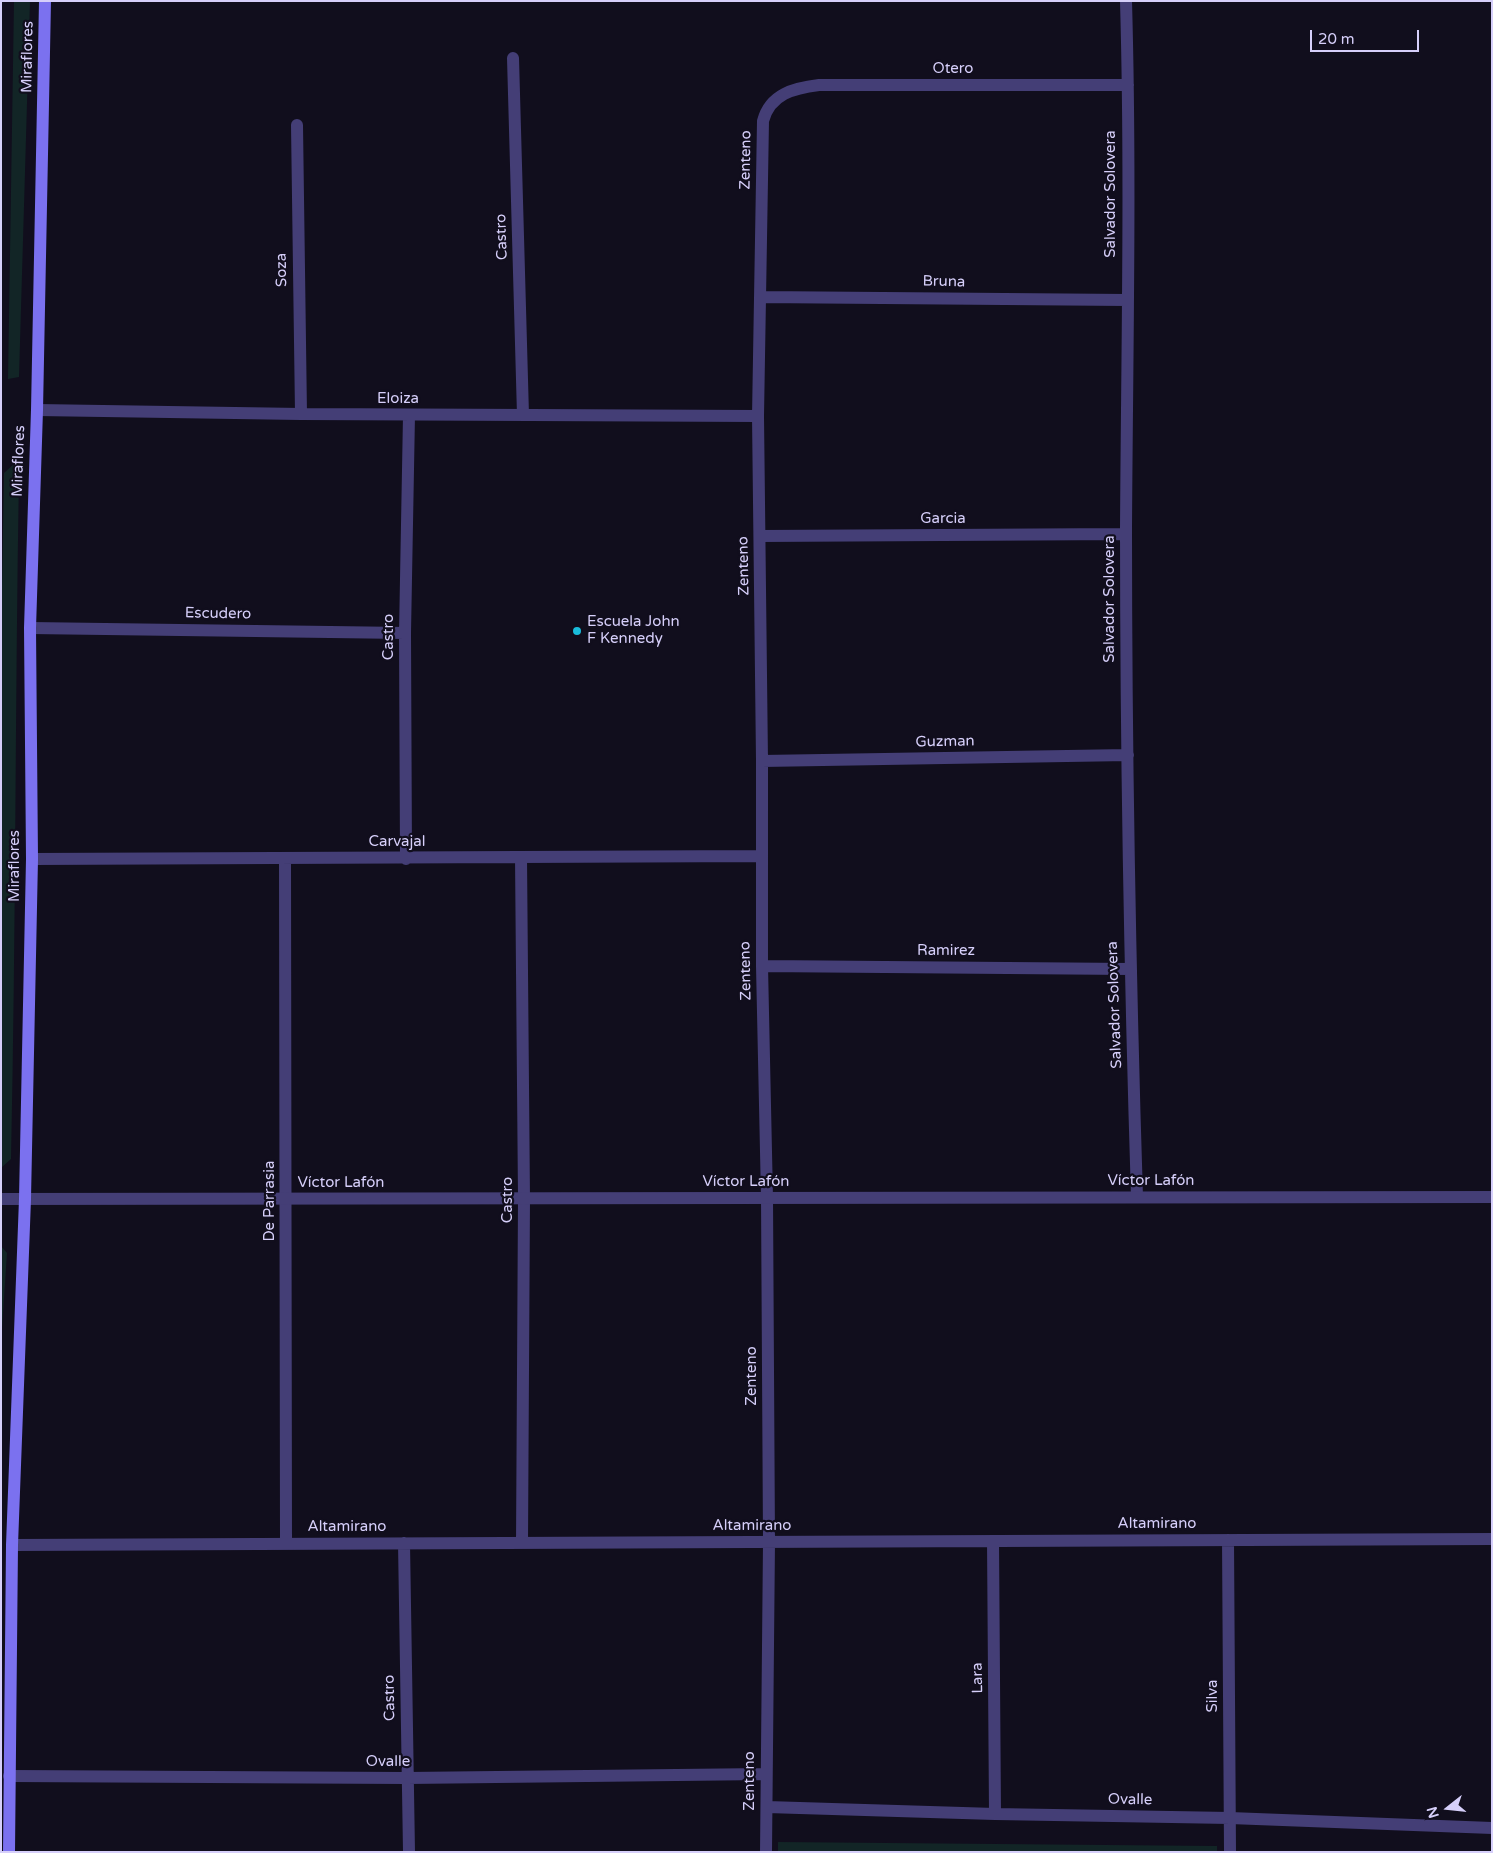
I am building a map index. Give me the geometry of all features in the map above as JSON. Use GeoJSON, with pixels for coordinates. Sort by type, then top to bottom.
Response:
{"type":"FeatureCollection","features":[{"type":"Feature","properties":{"kind":"main road","name":"Miraflores"},"geometry":{"type":"LineString","coordinates":[[9,1852],[12,1545],[25,1199],[32,859],[30,628],[37,410],[45,1]]}},
{"type":"Feature","properties":{"kind":"street","name":"Salvador Solovera"},"geometry":{"type":"LineString","coordinates":[[1126,1],[1128,84],[1126,534],[1128,756],[1130,969],[1137,1197]]}},
{"type":"Feature","properties":{"kind":"street","name":"Castro"},"geometry":{"type":"LineString","coordinates":[[514,58],[523,415]]}},
{"type":"Feature","properties":{"kind":"street","name":"Otero"},"geometry":{"type":"LineString","coordinates":[[780,96],[795,90],[818,86],[1128,84]]}},
{"type":"Feature","properties":{"kind":"street","name":"Zenteno"},"geometry":{"type":"LineString","coordinates":[[766,1852],[769,1542],[758,416],[763,121],[765,113],[773,101],[780,96]]}},
{"type":"Feature","properties":{"kind":"street","name":"Soza"},"geometry":{"type":"LineString","coordinates":[[297,125],[300,414]]}},
{"type":"Feature","properties":{"kind":"street","name":"Bruna"},"geometry":{"type":"LineString","coordinates":[[760,297],[1127,300]]}},
{"type":"Feature","properties":{"kind":"street","name":"Eloiza"},"geometry":{"type":"LineString","coordinates":[[37,410],[408,416],[758,416]]}},
{"type":"Feature","properties":{"kind":"street","name":"Castro"},"geometry":{"type":"LineString","coordinates":[[406,858],[405,633],[408,416]]}},
{"type":"Feature","properties":{"kind":"street","name":"Garcia"},"geometry":{"type":"LineString","coordinates":[[760,536],[1126,534]]}},
{"type":"Feature","properties":{"kind":"street","name":"Escudero"},"geometry":{"type":"LineString","coordinates":[[30,628],[405,633]]}},
{"type":"Feature","properties":{"kind":"street","name":"Guzman"},"geometry":{"type":"LineString","coordinates":[[762,761],[1128,756]]}},
{"type":"Feature","properties":{"kind":"street","name":"Carvajal"},"geometry":{"type":"LineString","coordinates":[[32,859],[762,856]]}},
{"type":"Feature","properties":{"kind":"street","name":"Castro"},"geometry":{"type":"LineString","coordinates":[[520,857],[524,1198],[522,1543]]}},
{"type":"Feature","properties":{"kind":"street","name":"De Parrasia"},"geometry":{"type":"LineString","coordinates":[[285,859],[287,1199],[286,1544]]}},
{"type":"Feature","properties":{"kind":"street","name":"Ramirez"},"geometry":{"type":"LineString","coordinates":[[762,966],[1130,969]]}},
{"type":"Feature","properties":{"kind":"street","name":"Víctor Lafón"},"geometry":{"type":"LineString","coordinates":[[1,1199],[1492,1197]]}},
{"type":"Feature","properties":{"kind":"street","name":"Altamirano"},"geometry":{"type":"LineString","coordinates":[[12,1545],[1492,1539]]}},
{"type":"Feature","properties":{"kind":"street","name":"Silva"},"geometry":{"type":"LineString","coordinates":[[1228,1540],[1230,1852]]}},
{"type":"Feature","properties":{"kind":"street","name":"Lara"},"geometry":{"type":"LineString","coordinates":[[993,1541],[995,1814]]}},
{"type":"Feature","properties":{"kind":"street","name":"Castro"},"geometry":{"type":"LineString","coordinates":[[404,1543],[409,1852]]}},
{"type":"Feature","properties":{"kind":"street","name":"Ovalle"},"geometry":{"type":"LineString","coordinates":[[9,1776],[407,1778],[766,1774]]}},
{"type":"Feature","properties":{"kind":"street","name":"Ovalle"},"geometry":{"type":"LineString","coordinates":[[767,1807],[995,1814],[1230,1818],[1492,1828]]}},
{"type":"Feature","properties":{"kind":"green space"},"geometry":{"type":"Polygon","coordinates":[[[14,1],[30,1],[19,377],[8,379],[14,1]]]}},
{"type":"Feature","properties":{"kind":"green space"},"geometry":{"type":"Polygon","coordinates":[[[14,464],[19,474],[13,1073],[11,1159],[1,1168],[1,641],[4,473],[14,464]]]}},
{"type":"Feature","properties":{"kind":"green space"},"geometry":{"type":"Polygon","coordinates":[[[1,1246],[7,1253],[1,1344],[1,1246]]]}},
{"type":"Feature","properties":{"kind":"green space"},"geometry":{"type":"Polygon","coordinates":[[[778,1842],[1217,1846],[1217,1852],[778,1852],[778,1842]]]}},
{"type":"Feature","properties":{"kind":"place","name":"Escuela John F Kennedy"},"geometry":{"type":"Point","coordinates":[577,631]}}]}
